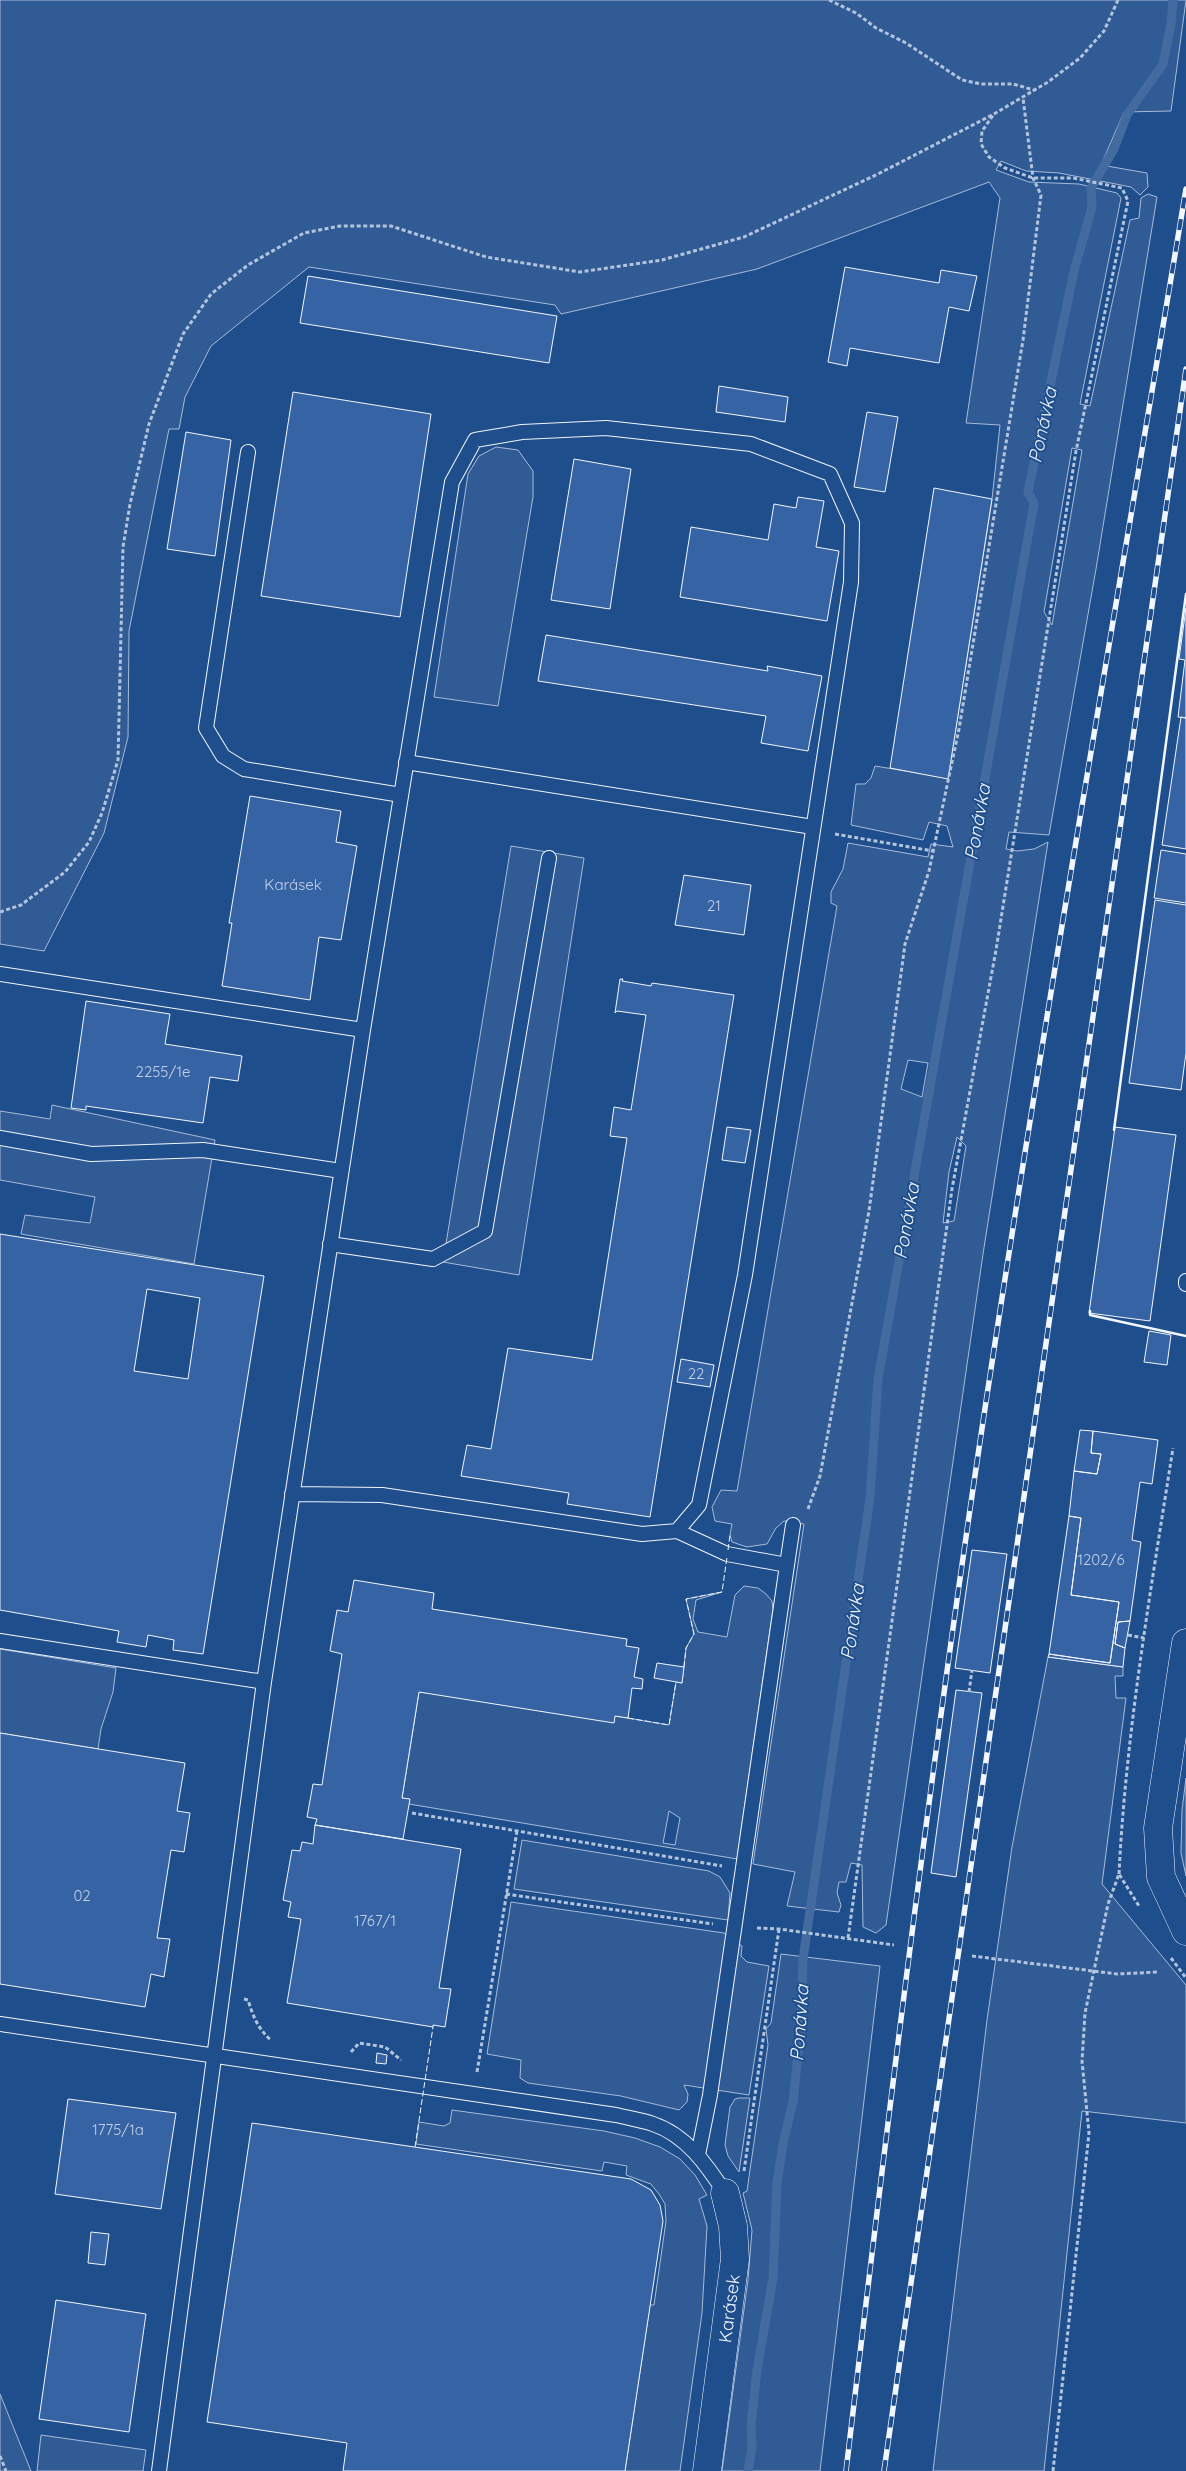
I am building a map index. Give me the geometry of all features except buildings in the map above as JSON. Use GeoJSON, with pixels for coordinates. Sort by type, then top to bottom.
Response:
{"type":"FeatureCollection","features":[{"type":"Feature","properties":{"kind":"street"},"geometry":{"type":"LineString","coordinates":[[1186,1643],[1158,1828],[1161,1877],[1186,1931]]}},
{"type":"Feature","properties":{"kind":"street","name":"Karásek"},"geometry":{"type":"LineString","coordinates":[[707,2471],[735,2259],[733,2226],[725,2193]]}},
{"type":"Feature","properties":{"kind":"lane"},"geometry":{"type":"LineString","coordinates":[[159,2471],[216,2056],[221,1995],[264,1682],[363,1030],[452,482],[475,440],[522,432],[606,428],[751,444],[830,474],[852,523],[851,582],[744,1275],[700,1505],[677,1531]]}},
{"type":"Feature","properties":{"kind":"lane"},"geometry":{"type":"LineString","coordinates":[[248,452],[206,728],[224,756],[244,770],[401,795]]}},
{"type":"Feature","properties":{"kind":"lane"},"geometry":{"type":"LineString","coordinates":[[406,762],[813,827]]}},
{"type":"Feature","properties":{"kind":"lane"},"geometry":{"type":"LineString","coordinates":[[330,1244],[433,1259],[485,1232],[549,858]]}},
{"type":"Feature","properties":{"kind":"lane"},"geometry":{"type":"LineString","coordinates":[[0,974],[363,1030]]}},
{"type":"Feature","properties":{"kind":"lane"},"geometry":{"type":"LineString","coordinates":[[0,1138],[91,1154],[203,1150],[342,1171]]}},
{"type":"Feature","properties":{"kind":"lane"},"geometry":{"type":"LineString","coordinates":[[292,1494],[382,1495],[642,1534],[677,1531],[727,1554],[787,1565]]}},
{"type":"Feature","properties":{"kind":"lane"},"geometry":{"type":"LineString","coordinates":[[698,2155],[710,2095],[794,1525]]}},
{"type":"Feature","properties":{"kind":"lane"},"geometry":{"type":"LineString","coordinates":[[0,1641],[264,1682]]}},
{"type":"Feature","properties":{"kind":"lane","name":"Karásek"},"geometry":{"type":"LineString","coordinates":[[0,2024],[616,2115],[654,2124],[677,2137],[698,2155],[725,2193]]}},
{"type":"Feature","properties":{"kind":"path"},"geometry":{"type":"LineString","coordinates":[[829,0],[856,13],[876,28],[906,43],[962,80],[981,84],[1013,84],[1035,90]]}},
{"type":"Feature","properties":{"kind":"path"},"geometry":{"type":"LineString","coordinates":[[0,912],[21,904],[65,872],[88,842],[102,813],[118,760],[123,548],[130,504],[149,424],[183,334],[212,294],[248,264],[304,233],[340,226],[391,226],[486,257],[580,272],[662,260],[744,237],[878,174],[1023,98],[1080,58],[1104,31],[1118,0]]}},
{"type":"Feature","properties":{"kind":"path"},"geometry":{"type":"LineString","coordinates":[[794,1525],[811,1506],[820,1476],[869,1211],[906,944],[924,890],[959,729],[1023,340],[1041,195],[1033,178],[1023,98]]}},
{"type":"Feature","properties":{"kind":"path"},"geometry":{"type":"LineString","coordinates":[[848,1938],[952,1189],[996,950],[1076,451],[1115,253],[1128,201],[1122,188],[1073,178],[1033,178],[1004,168],[989,157],[981,144],[982,131],[994,114]]}},
{"type":"Feature","properties":{"kind":"path"},"geometry":{"type":"LineString","coordinates":[[849,836],[933,851]]}},
{"type":"Feature","properties":{"kind":"path"},"geometry":{"type":"LineString","coordinates":[[1053,2471],[1089,2133],[1082,2061],[1085,2014],[1108,1904],[1119,1874],[1123,1805],[1144,1638],[1173,1448]]}},
{"type":"Feature","properties":{"kind":"path"},"geometry":{"type":"LineString","coordinates":[[1128,1635],[1144,1638]]}},
{"type":"Feature","properties":{"kind":"path"},"geometry":{"type":"LineString","coordinates":[[969,1692],[972,1670]]}},
{"type":"Feature","properties":{"kind":"path"},"geometry":{"type":"LineString","coordinates":[[412,1813],[742,1870]]}},
{"type":"Feature","properties":{"kind":"path"},"geometry":{"type":"LineString","coordinates":[[468,2073],[476,2073],[517,1831]]}},
{"type":"Feature","properties":{"kind":"path"},"geometry":{"type":"LineString","coordinates":[[1119,1874],[1127,1887]]}},
{"type":"Feature","properties":{"kind":"path"},"geometry":{"type":"LineString","coordinates":[[506,1894],[734,1927],[779,1929],[894,1945]]}},
{"type":"Feature","properties":{"kind":"path"},"geometry":{"type":"LineString","coordinates":[[725,2193],[742,2187],[779,1929]]}},
{"type":"Feature","properties":{"kind":"path"},"geometry":{"type":"LineString","coordinates":[[972,1956],[1117,1974],[1158,1972]]}},
{"type":"Feature","properties":{"kind":"path"},"geometry":{"type":"LineString","coordinates":[[221,1995],[248,2000],[254,2019],[262,2031],[276,2042]]}},
{"type":"Feature","properties":{"kind":"path"},"geometry":{"type":"LineString","coordinates":[[348,2056],[359,2043],[384,2047],[406,2063]]}},
{"type":"Feature","properties":{"kind":"path"},"geometry":{"type":"LineString","coordinates":[[0,2456],[6,2471]]}},
{"type":"Feature","properties":{"kind":"shaded area"},"geometry":{"type":"Polygon","coordinates":[[[0,0],[1186,0],[1171,111],[1124,112],[1101,165],[1147,173],[1148,187],[1140,195],[1131,187],[1059,173],[1026,171],[1001,161],[996,170],[1029,182],[1079,184],[1117,193],[1121,198],[1080,404],[1090,406],[1130,220],[1139,218],[1141,198],[1148,194],[1157,197],[1096,569],[1049,835],[1009,832],[1006,849],[1017,851],[1034,849],[1048,842],[983,1254],[886,1925],[876,1933],[863,1927],[862,1865],[851,1863],[846,1882],[839,1882],[837,1893],[841,1905],[839,1912],[787,1906],[795,1872],[753,1864],[804,1524],[784,1521],[776,1528],[767,1544],[747,1547],[732,1542],[730,1535],[732,1524],[715,1521],[712,1507],[721,1490],[737,1491],[837,906],[831,903],[831,892],[843,869],[848,843],[928,857],[931,844],[953,847],[947,826],[929,822],[923,840],[851,825],[856,784],[865,784],[871,778],[875,766],[948,778],[992,499],[1000,425],[966,423],[1000,198],[989,182],[757,269],[561,314],[555,305],[309,267],[211,346],[185,397],[179,429],[169,429],[129,631],[128,737],[104,833],[44,951],[0,944],[0,0]],[[1072,448],[1044,612],[1052,625],[1082,450],[1072,448]],[[908,1060],[901,1089],[922,1097],[928,1063],[908,1060]],[[957,1137],[949,1172],[943,1223],[954,1221],[966,1146],[957,1137]]]}},
{"type":"Feature","properties":{"kind":"shaded area"},"geometry":{"type":"Polygon","coordinates":[[[496,447],[518,450],[533,471],[533,497],[498,706],[434,697],[468,474],[479,456],[496,447]]]}},
{"type":"Feature","properties":{"kind":"shaded area"},"geometry":{"type":"Polygon","coordinates":[[[511,846],[584,858],[519,1275],[443,1262],[511,846]]]}},
{"type":"Feature","properties":{"kind":"shaded area"},"geometry":{"type":"Polygon","coordinates":[[[52,1105],[215,1140],[194,1264],[21,1234],[25,1215],[90,1223],[95,1197],[0,1180],[0,1111],[50,1119],[52,1105]]]}},
{"type":"Feature","properties":{"kind":"shaded area"},"geometry":{"type":"Polygon","coordinates":[[[744,1586],[758,1588],[772,1601],[773,1609],[737,1859],[409,1804],[409,1799],[402,1798],[419,1692],[615,1716],[669,1725],[676,1682],[682,1683],[686,1648],[694,1634],[686,1599],[722,1592],[696,1600],[693,1619],[698,1632],[727,1637],[735,1595],[744,1586]],[[669,1811],[663,1843],[675,1845],[680,1818],[669,1811]]]}},
{"type":"Feature","properties":{"kind":"shaded area"},"geometry":{"type":"Polygon","coordinates":[[[0,1649],[116,1668],[113,1692],[101,1729],[98,1749],[0,1733],[0,1649]]]}},
{"type":"Feature","properties":{"kind":"shaded area"},"geometry":{"type":"Polygon","coordinates":[[[1048,1657],[1123,1667],[1123,1676],[1115,1676],[1116,1698],[1126,1698],[1102,1884],[1186,1985],[1186,2123],[1082,2111],[1044,2471],[933,2471],[987,2020],[1012,1847],[1048,1657]]]}},
{"type":"Feature","properties":{"kind":"shaded area"},"geometry":{"type":"Polygon","coordinates":[[[1186,1778],[1186,1876],[1181,1853],[1182,1810],[1186,1778]]]}},
{"type":"Feature","properties":{"kind":"shaded area"},"geometry":{"type":"Polygon","coordinates":[[[522,1840],[709,1871],[720,1877],[730,1893],[728,1920],[514,1889],[522,1840]]]}},
{"type":"Feature","properties":{"kind":"shaded area"},"geometry":{"type":"Polygon","coordinates":[[[511,1902],[724,1933],[742,1946],[741,1956],[747,1962],[769,1966],[749,2095],[684,2085],[688,2094],[687,2102],[679,2110],[621,2096],[528,2083],[520,2078],[521,2060],[487,2054],[511,1902]]]}},
{"type":"Feature","properties":{"kind":"shaded area"},"geometry":{"type":"Polygon","coordinates":[[[781,1954],[880,1966],[820,2471],[722,2471],[748,2280],[752,2230],[743,2193],[747,2191],[768,2045],[766,2029],[771,2023],[781,1954]]]}},
{"type":"Feature","properties":{"kind":"shaded area"},"geometry":{"type":"Polygon","coordinates":[[[750,2098],[739,2172],[728,2156],[725,2145],[730,2107],[735,2099],[750,2098]]]}},
{"type":"Feature","properties":{"kind":"shaded area"},"geometry":{"type":"Polygon","coordinates":[[[452,2110],[604,2131],[635,2138],[660,2147],[680,2159],[695,2175],[707,2195],[699,2199],[707,2226],[702,2313],[680,2471],[625,2471],[650,2305],[654,2305],[666,2221],[665,2204],[659,2194],[651,2184],[626,2175],[627,2166],[604,2162],[602,2171],[416,2144],[419,2122],[444,2126],[450,2123],[452,2110]]]}},
{"type":"Feature","properties":{"kind":"shaded area"},"geometry":{"type":"Polygon","coordinates":[[[0,2394],[31,2471],[0,2471],[0,2394]]]}},
{"type":"Feature","properties":{"kind":"shaded area"},"geometry":{"type":"Polygon","coordinates":[[[41,2435],[146,2450],[143,2471],[37,2471],[41,2435]]]}},
{"type":"Feature","properties":{"kind":"waterway","name":"Ponávka"},"geometry":{"type":"LineString","coordinates":[[748,2471],[752,2448],[751,2425],[757,2370],[773,2278],[777,2183],[783,2144],[793,2102],[801,2027],[803,1959],[870,1498],[878,1379],[1034,503],[1028,492],[1074,271],[1092,207],[1091,188],[1114,149],[1127,115],[1163,64],[1171,24],[1173,0]]}},
{"type":"Feature","properties":{"kind":"railway"},"geometry":{"type":"LineString","coordinates":[[846,2471],[915,1913],[972,1495],[1039,1064],[1186,189]]}},
{"type":"Feature","properties":{"kind":"railway"},"geometry":{"type":"LineString","coordinates":[[884,2471],[1186,369]]}},
{"type":"Feature","properties":{"kind":"fence"},"geometry":{"type":"LineString","coordinates":[[728,1550],[730,1535]]}},
{"type":"Feature","properties":{"kind":"fence"},"geometry":{"type":"LineString","coordinates":[[684,1667],[686,1648],[694,1634],[686,1599],[722,1592],[727,1557]]}},
{"type":"Feature","properties":{"kind":"fence"},"geometry":{"type":"LineString","coordinates":[[628,1718],[669,1725],[676,1682]]}},
{"type":"Feature","properties":{"kind":"fence"},"geometry":{"type":"LineString","coordinates":[[415,2147],[433,2027]]}},
{"type":"Feature","properties":{"kind":"wall"},"geometry":{"type":"LineString","coordinates":[[1114,1130],[1186,594]]}},
{"type":"Feature","properties":{"kind":"wall"},"geometry":{"type":"LineString","coordinates":[[1090,1311],[1090,1315],[1186,1336]]}}]}
